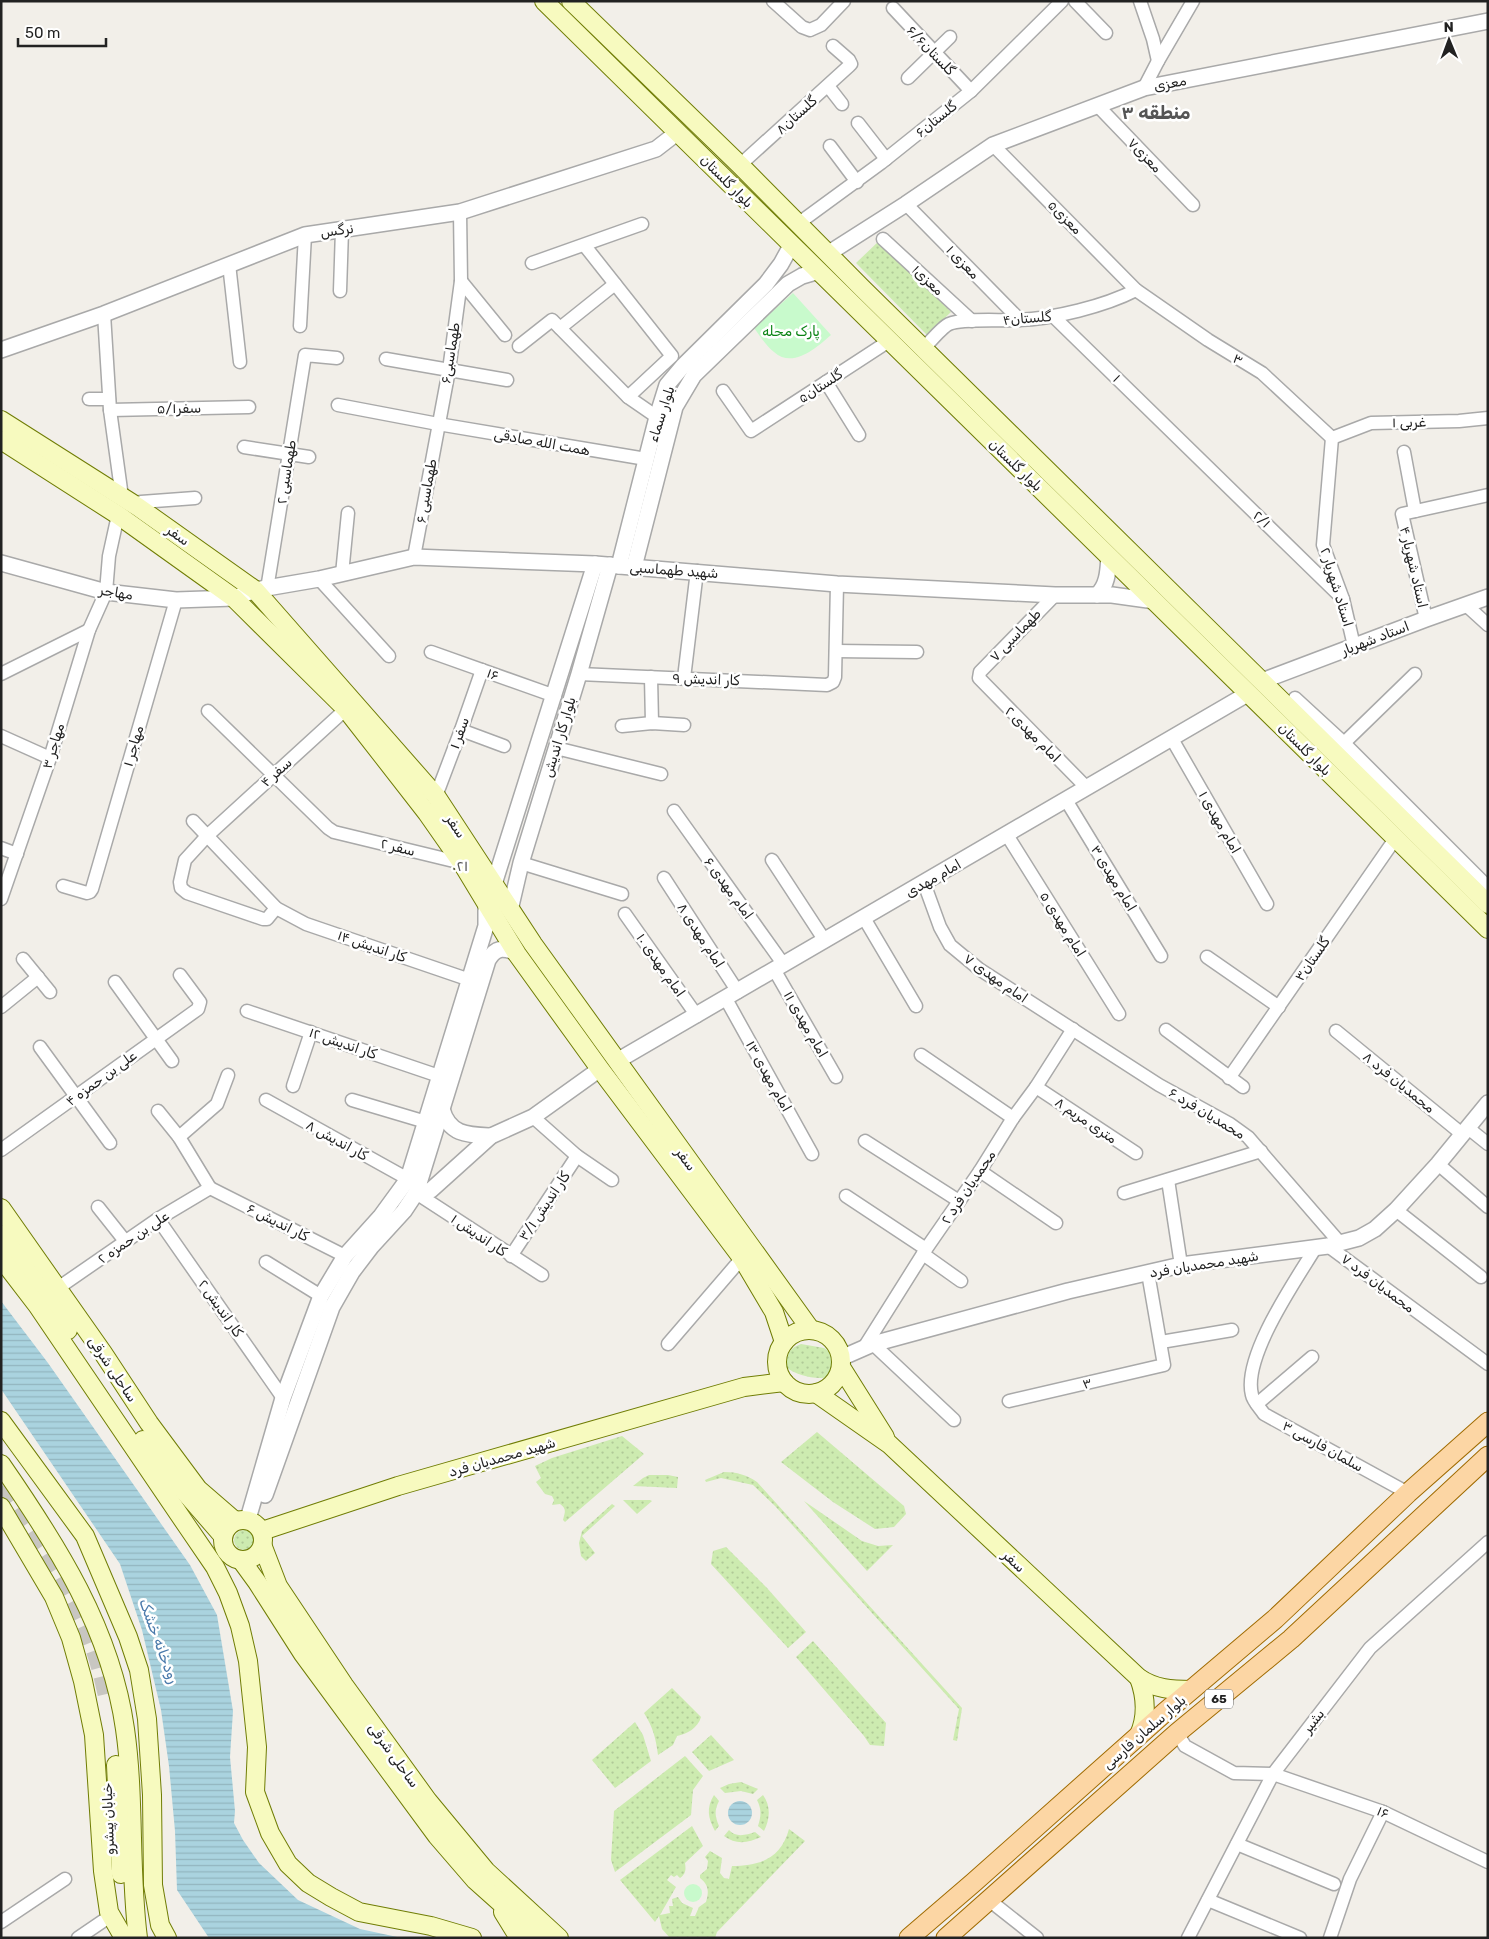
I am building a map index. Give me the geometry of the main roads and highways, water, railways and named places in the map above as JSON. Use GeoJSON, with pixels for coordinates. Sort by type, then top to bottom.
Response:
{"type":"FeatureCollection","features":[{"type":"Feature","properties":{"kind":"main road","name":"بلوار گلستان"},"geometry":{"type":"LineString","coordinates":[[544,1],[1488,929]]}},
{"type":"Feature","properties":{"kind":"main road","name":"بلوار گلستان"},"geometry":{"type":"LineString","coordinates":[[571,1],[799,223],[1488,904]]}},
{"type":"Feature","properties":{"kind":"main road"},"geometry":{"type":"LineString","coordinates":[[874,326],[888,312]]}},
{"type":"Feature","properties":{"kind":"main road","name":"سفر"},"geometry":{"type":"LineString","coordinates":[[1,420],[138,507],[261,589],[436,796],[510,910],[811,1330]]}},
{"type":"Feature","properties":{"kind":"main road","name":"سفر"},"geometry":{"type":"LineString","coordinates":[[1,440],[118,515],[234,598],[346,710],[427,813],[462,864],[516,952],[600,1069],[742,1258],[774,1312],[784,1342]]}},
{"type":"Feature","properties":{"kind":"main road"},"geometry":{"type":"LineString","coordinates":[[1345,789],[1360,777]]}},
{"type":"Feature","properties":{"kind":"main road","name":"ساحلی شرقی"},"geometry":{"type":"LineString","coordinates":[[1,1208],[58,1288],[149,1423],[198,1490],[252,1528],[278,1586],[344,1685],[428,1801],[486,1871],[559,1938]]}},
{"type":"Feature","properties":{"kind":"main road","name":"ساحلی شرقی"},"geometry":{"type":"LineString","coordinates":[[1,1234],[156,1458],[223,1536]]}},
{"type":"Feature","properties":{"kind":"main road"},"geometry":{"type":"LineString","coordinates":[[1,1258],[37,1305],[215,1567],[228,1593],[240,1626],[248,1661],[257,1747],[255,1792],[270,1833],[288,1864],[308,1883],[359,1912],[431,1926],[472,1938]]}},
{"type":"Feature","properties":{"kind":"main road"},"geometry":{"type":"LineString","coordinates":[[811,1330],[828,1336],[834,1342],[841,1363],[835,1381],[830,1386],[816,1393],[798,1392],[784,1382],[779,1373],[777,1362],[779,1352],[784,1342],[796,1333],[811,1330]]}},
{"type":"Feature","properties":{"kind":"main road"},"geometry":{"type":"LineString","coordinates":[[744,1387],[777,1362]]}},
{"type":"Feature","properties":{"kind":"main road","name":"سفر"},"geometry":{"type":"LineString","coordinates":[[841,1363],[889,1444]]}},
{"type":"Feature","properties":{"kind":"main road"},"geometry":{"type":"LineString","coordinates":[[744,1387],[784,1382]]}},
{"type":"Feature","properties":{"kind":"main road","name":"شهید محمدیان فرد"},"geometry":{"type":"LineString","coordinates":[[252,1528],[744,1387]]}},
{"type":"Feature","properties":{"kind":"main road","name":"سفر"},"geometry":{"type":"LineString","coordinates":[[816,1393],[889,1444],[1138,1678],[1158,1688],[1191,1690]]}},
{"type":"Feature","properties":{"kind":"main road"},"geometry":{"type":"LineString","coordinates":[[1,1421],[85,1536],[140,1670],[148,1718],[153,1885],[160,1925],[167,1938]]}},
{"type":"Feature","properties":{"kind":"main road","name":"بلوار سلمان فارسی"},"geometry":{"type":"LineString","coordinates":[[909,1938],[1139,1735],[1275,1619],[1408,1493],[1488,1422]]}},
{"type":"Feature","properties":{"kind":"main road","name":"بلوار سلمان فارسی"},"geometry":{"type":"LineString","coordinates":[[946,1938],[1176,1733],[1291,1639],[1488,1456]]}},
{"type":"Feature","properties":{"kind":"main road"},"geometry":{"type":"LineString","coordinates":[[1,1464],[37,1516],[75,1580],[91,1613],[109,1660],[125,1730],[130,1801],[133,1899],[138,1938]]}},
{"type":"Feature","properties":{"kind":"main road"},"geometry":{"type":"LineString","coordinates":[[3,1512],[54,1597],[71,1638],[79,1667],[96,1695]]}},
{"type":"Feature","properties":{"kind":"main road"},"geometry":{"type":"LineString","coordinates":[[230,1524],[252,1528],[254,1557],[241,1560],[229,1554],[225,1549],[223,1536],[230,1524]]}},
{"type":"Feature","properties":{"kind":"main road","name":"ساحلی شرقی"},"geometry":{"type":"LineString","coordinates":[[241,1560],[303,1654],[437,1836],[475,1880],[540,1938]]}},
{"type":"Feature","properties":{"kind":"main road"},"geometry":{"type":"LineString","coordinates":[[79,1667],[91,1672],[97,1671],[104,1667],[109,1660]]}},
{"type":"Feature","properties":{"kind":"main road"},"geometry":{"type":"LineString","coordinates":[[96,1695],[92,1680],[108,1677],[114,1680]]}},
{"type":"Feature","properties":{"kind":"main road"},"geometry":{"type":"LineString","coordinates":[[1138,1678],[1144,1697],[1143,1726],[1139,1735]]}},
{"type":"Feature","properties":{"kind":"main road","name":"خیابان پیشرو"},"geometry":{"type":"LineString","coordinates":[[96,1695],[106,1776],[107,1830],[115,1910],[125,1938]]}},
{"type":"Feature","properties":{"kind":"main road","name":"خیابان پیشرو"},"geometry":{"type":"LineString","coordinates":[[96,1695],[114,1733],[120,1865],[126,1910],[134,1938]]}},
{"type":"Feature","properties":{"kind":"main road"},"geometry":{"type":"LineString","coordinates":[[497,1901],[519,1938]]}},
{"type":"Feature","properties":{"kind":"water","name":"رودخانه خشک"},"geometry":{"type":"Polygon","coordinates":[[[1,1301],[48,1363],[190,1565],[217,1615],[233,1711],[230,1757],[235,1811],[234,1823],[243,1840],[259,1863],[298,1900],[360,1929],[402,1938],[209,1938],[177,1890],[175,1831],[169,1766],[161,1710],[142,1630],[120,1564],[1,1389],[1,1301]]]}},
{"type":"Feature","properties":{"kind":"water"},"geometry":{"type":"Polygon","coordinates":[[[740,1801],[749,1804],[752,1813],[749,1822],[740,1825],[731,1822],[728,1813],[731,1804],[740,1801]]]}},
{"type":"Feature","properties":{"kind":"tunnel"},"geometry":{"type":"LineString","coordinates":[[1,1487],[52,1565],[75,1605],[96,1654],[108,1700]]}},
{"type":"Feature","properties":{"kind":"district","name":"منطقه ۳"},"geometry":{"type":"Point","coordinates":[1156,112]}},
{"type":"Feature","properties":{"kind":"district","name":"۰۲۱"},"geometry":{"type":"Point","coordinates":[460,866]}},
{"type":"Feature","properties":{"kind":"park label","name":"پارک محله"},"geometry":{"type":"Point","coordinates":[791,331]}}]}
